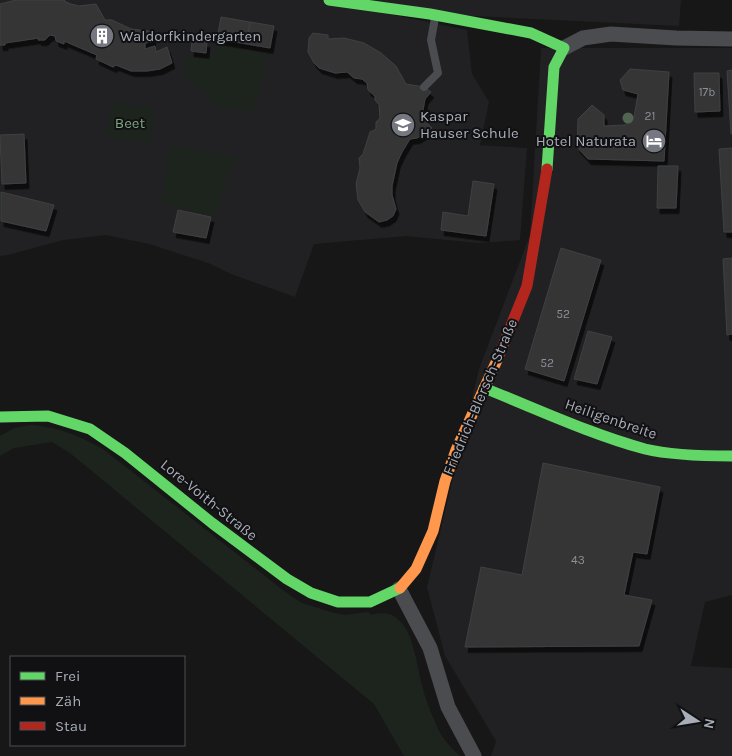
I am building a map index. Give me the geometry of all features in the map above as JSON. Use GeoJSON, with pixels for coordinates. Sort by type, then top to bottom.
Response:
{"type":"FeatureCollection","features":[{"type":"Feature","properties":{"kind":"street"},"geometry":{"type":"LineString","coordinates":[[329,0],[436,16],[530,33],[564,48],[584,38],[612,34],[732,39]]}},
{"type":"Feature","properties":{"kind":"street","name":"Friedrich-Blersch-Straße"},"geometry":{"type":"LineString","coordinates":[[399,589],[416,569],[433,531],[445,482],[456,450],[527,286],[547,169],[554,67],[564,48]]}},
{"type":"Feature","properties":{"kind":"street","name":"Heiligenbreite"},"geometry":{"type":"LineString","coordinates":[[484,388],[598,433],[646,449],[704,456],[732,456]]}},
{"type":"Feature","properties":{"kind":"street","name":"Lore-Voith-Straße"},"geometry":{"type":"LineString","coordinates":[[0,417],[48,416],[90,430],[125,453],[279,574],[311,593],[338,602],[370,602],[399,589]]}},
{"type":"Feature","properties":{"kind":"street"},"geometry":{"type":"LineString","coordinates":[[399,589],[430,648],[448,707],[474,756]]}},
{"type":"Feature","properties":{"kind":"lane"},"geometry":{"type":"LineString","coordinates":[[424,87],[438,73],[431,40],[436,16]]}},
{"type":"Feature","properties":{"kind":"shaded area"},"geometry":{"type":"Polygon","coordinates":[[[0,0],[321,0],[467,30],[472,74],[489,102],[480,145],[527,148],[520,240],[479,243],[406,236],[314,244],[295,297],[231,274],[208,263],[149,244],[106,235],[63,240],[0,256],[0,0]]]}},
{"type":"Feature","properties":{"kind":"shaded area"},"geometry":{"type":"Polygon","coordinates":[[[332,0],[681,0],[679,26],[430,14],[332,0]]]}},
{"type":"Feature","properties":{"kind":"shaded area"},"geometry":{"type":"Polygon","coordinates":[[[541,48],[732,48],[732,595],[705,602],[691,666],[732,668],[732,756],[491,756],[496,741],[445,656],[427,587],[479,369],[530,235],[541,48]]]}},
{"type":"Feature","properties":{"kind":"green space"},"geometry":{"type":"Polygon","coordinates":[[[217,44],[267,54],[255,112],[213,105],[200,89],[182,80],[186,71],[187,57],[211,59],[217,44]]]}},
{"type":"Feature","properties":{"kind":"green space","name":"Beet"},"geometry":{"type":"Polygon","coordinates":[[[112,102],[155,109],[149,143],[106,136],[112,102]]]}},
{"type":"Feature","properties":{"kind":"green space"},"geometry":{"type":"Polygon","coordinates":[[[172,145],[237,157],[225,184],[215,217],[162,203],[166,168],[172,145]]]}},
{"type":"Feature","properties":{"kind":"green space"},"geometry":{"type":"Polygon","coordinates":[[[31,425],[68,433],[103,449],[284,591],[302,603],[345,615],[368,612],[371,615],[385,613],[395,617],[403,625],[414,648],[425,695],[439,732],[460,756],[404,756],[374,704],[70,453],[52,442],[14,448],[0,456],[0,436],[14,428],[31,425]]]}},
{"type":"Feature","properties":{"kind":"building","name":"Waldorfkindergarten"},"geometry":{"type":"Polygon","coordinates":[[[16,0],[65,0],[79,6],[96,4],[105,20],[112,20],[131,29],[149,31],[153,38],[152,42],[145,43],[145,49],[155,46],[156,52],[167,47],[172,63],[160,69],[147,71],[131,71],[116,65],[113,67],[96,59],[97,55],[64,41],[64,44],[56,41],[55,36],[50,35],[45,40],[38,40],[39,38],[0,45],[0,4],[16,0]]]}},
{"type":"Feature","properties":{"kind":"building"},"geometry":{"type":"Polygon","coordinates":[[[221,17],[250,22],[247,44],[217,39],[221,17]]]}},
{"type":"Feature","properties":{"kind":"building"},"geometry":{"type":"Polygon","coordinates":[[[250,22],[274,26],[270,48],[247,44],[250,22]]]}},
{"type":"Feature","properties":{"kind":"building","name":"Kaspar Hauser Schule"},"geometry":{"type":"Polygon","coordinates":[[[313,33],[328,35],[328,39],[344,38],[364,43],[381,53],[396,66],[406,84],[424,87],[431,92],[425,99],[423,110],[425,121],[432,128],[417,138],[410,139],[402,152],[397,163],[392,186],[392,195],[396,209],[393,216],[387,220],[379,222],[365,212],[358,200],[356,184],[360,168],[359,158],[363,154],[370,132],[376,129],[376,122],[380,118],[379,105],[375,100],[375,96],[368,90],[367,83],[362,79],[354,78],[347,72],[335,73],[319,68],[314,63],[308,52],[309,38],[313,33]]]}},
{"type":"Feature","properties":{"kind":"building"},"geometry":{"type":"Polygon","coordinates":[[[192,41],[207,42],[206,53],[191,51],[192,41]]]}},
{"type":"Feature","properties":{"kind":"building"},"geometry":{"type":"Polygon","coordinates":[[[630,69],[669,72],[664,161],[588,159],[577,147],[578,119],[592,105],[604,115],[604,126],[625,125],[634,117],[638,94],[623,90],[620,80],[630,69]]]}},
{"type":"Feature","properties":{"kind":"building"},"geometry":{"type":"Polygon","coordinates":[[[732,70],[732,134],[731,134],[727,71],[732,70]]]}},
{"type":"Feature","properties":{"kind":"building"},"geometry":{"type":"Polygon","coordinates":[[[694,73],[719,73],[720,111],[695,112],[694,73]]]}},
{"type":"Feature","properties":{"kind":"building"},"geometry":{"type":"Polygon","coordinates":[[[24,134],[26,183],[2,184],[0,135],[24,134]]]}},
{"type":"Feature","properties":{"kind":"building"},"geometry":{"type":"Polygon","coordinates":[[[732,148],[732,232],[724,232],[719,149],[732,148]]]}},
{"type":"Feature","properties":{"kind":"building"},"geometry":{"type":"Polygon","coordinates":[[[658,166],[678,166],[676,208],[657,208],[658,166]]]}},
{"type":"Feature","properties":{"kind":"building"},"geometry":{"type":"Polygon","coordinates":[[[473,181],[494,184],[486,236],[441,230],[443,212],[468,216],[473,181]]]}},
{"type":"Feature","properties":{"kind":"building"},"geometry":{"type":"Polygon","coordinates":[[[1,192],[54,205],[46,231],[1,221],[1,192]]]}},
{"type":"Feature","properties":{"kind":"building"},"geometry":{"type":"Polygon","coordinates":[[[178,210],[211,217],[206,238],[173,232],[178,210]]]}},
{"type":"Feature","properties":{"kind":"building"},"geometry":{"type":"Polygon","coordinates":[[[561,248],[601,260],[564,381],[525,369],[561,248]]]}},
{"type":"Feature","properties":{"kind":"building"},"geometry":{"type":"Polygon","coordinates":[[[732,258],[732,334],[727,335],[723,259],[732,258]]]}},
{"type":"Feature","properties":{"kind":"building"},"geometry":{"type":"Polygon","coordinates":[[[588,331],[612,337],[597,384],[574,379],[588,331]]]}},
{"type":"Feature","properties":{"kind":"building"},"geometry":{"type":"Polygon","coordinates":[[[543,463],[660,487],[647,554],[633,552],[624,595],[652,600],[639,646],[465,647],[481,567],[522,575],[543,463]]]}},
{"type":"Feature","properties":{"kind":"traffic: fast"},"geometry":{"type":"LineString","coordinates":[[329,0],[430,14],[531,33],[564,48],[554,67],[547,169]]}},
{"type":"Feature","properties":{"kind":"traffic: fast"},"geometry":{"type":"LineString","coordinates":[[484,388],[584,429],[645,449],[677,454],[732,456]]}},
{"type":"Feature","properties":{"kind":"traffic: fast"},"geometry":{"type":"LineString","coordinates":[[0,417],[48,416],[90,429],[125,453],[212,523],[287,579],[311,593],[338,602],[370,602],[400,588]]}},
{"type":"Feature","properties":{"kind":"traffic: slow"},"geometry":{"type":"LineString","coordinates":[[400,588],[416,569],[433,531],[445,481],[456,450],[498,358]]}},
{"type":"Feature","properties":{"kind":"traffic: jam"},"geometry":{"type":"LineString","coordinates":[[498,358],[527,286],[547,169]]}},
{"type":"Feature","properties":{"kind":"place","name":"Waldorfkindergarten"},"geometry":{"type":"Point","coordinates":[102,36]}},
{"type":"Feature","properties":{"kind":"place","name":"Kaspar Hauser Schule"},"geometry":{"type":"Point","coordinates":[403,125]}},
{"type":"Feature","properties":{"kind":"place","name":"Hotel Naturata"},"geometry":{"type":"Point","coordinates":[654,141]}}]}
